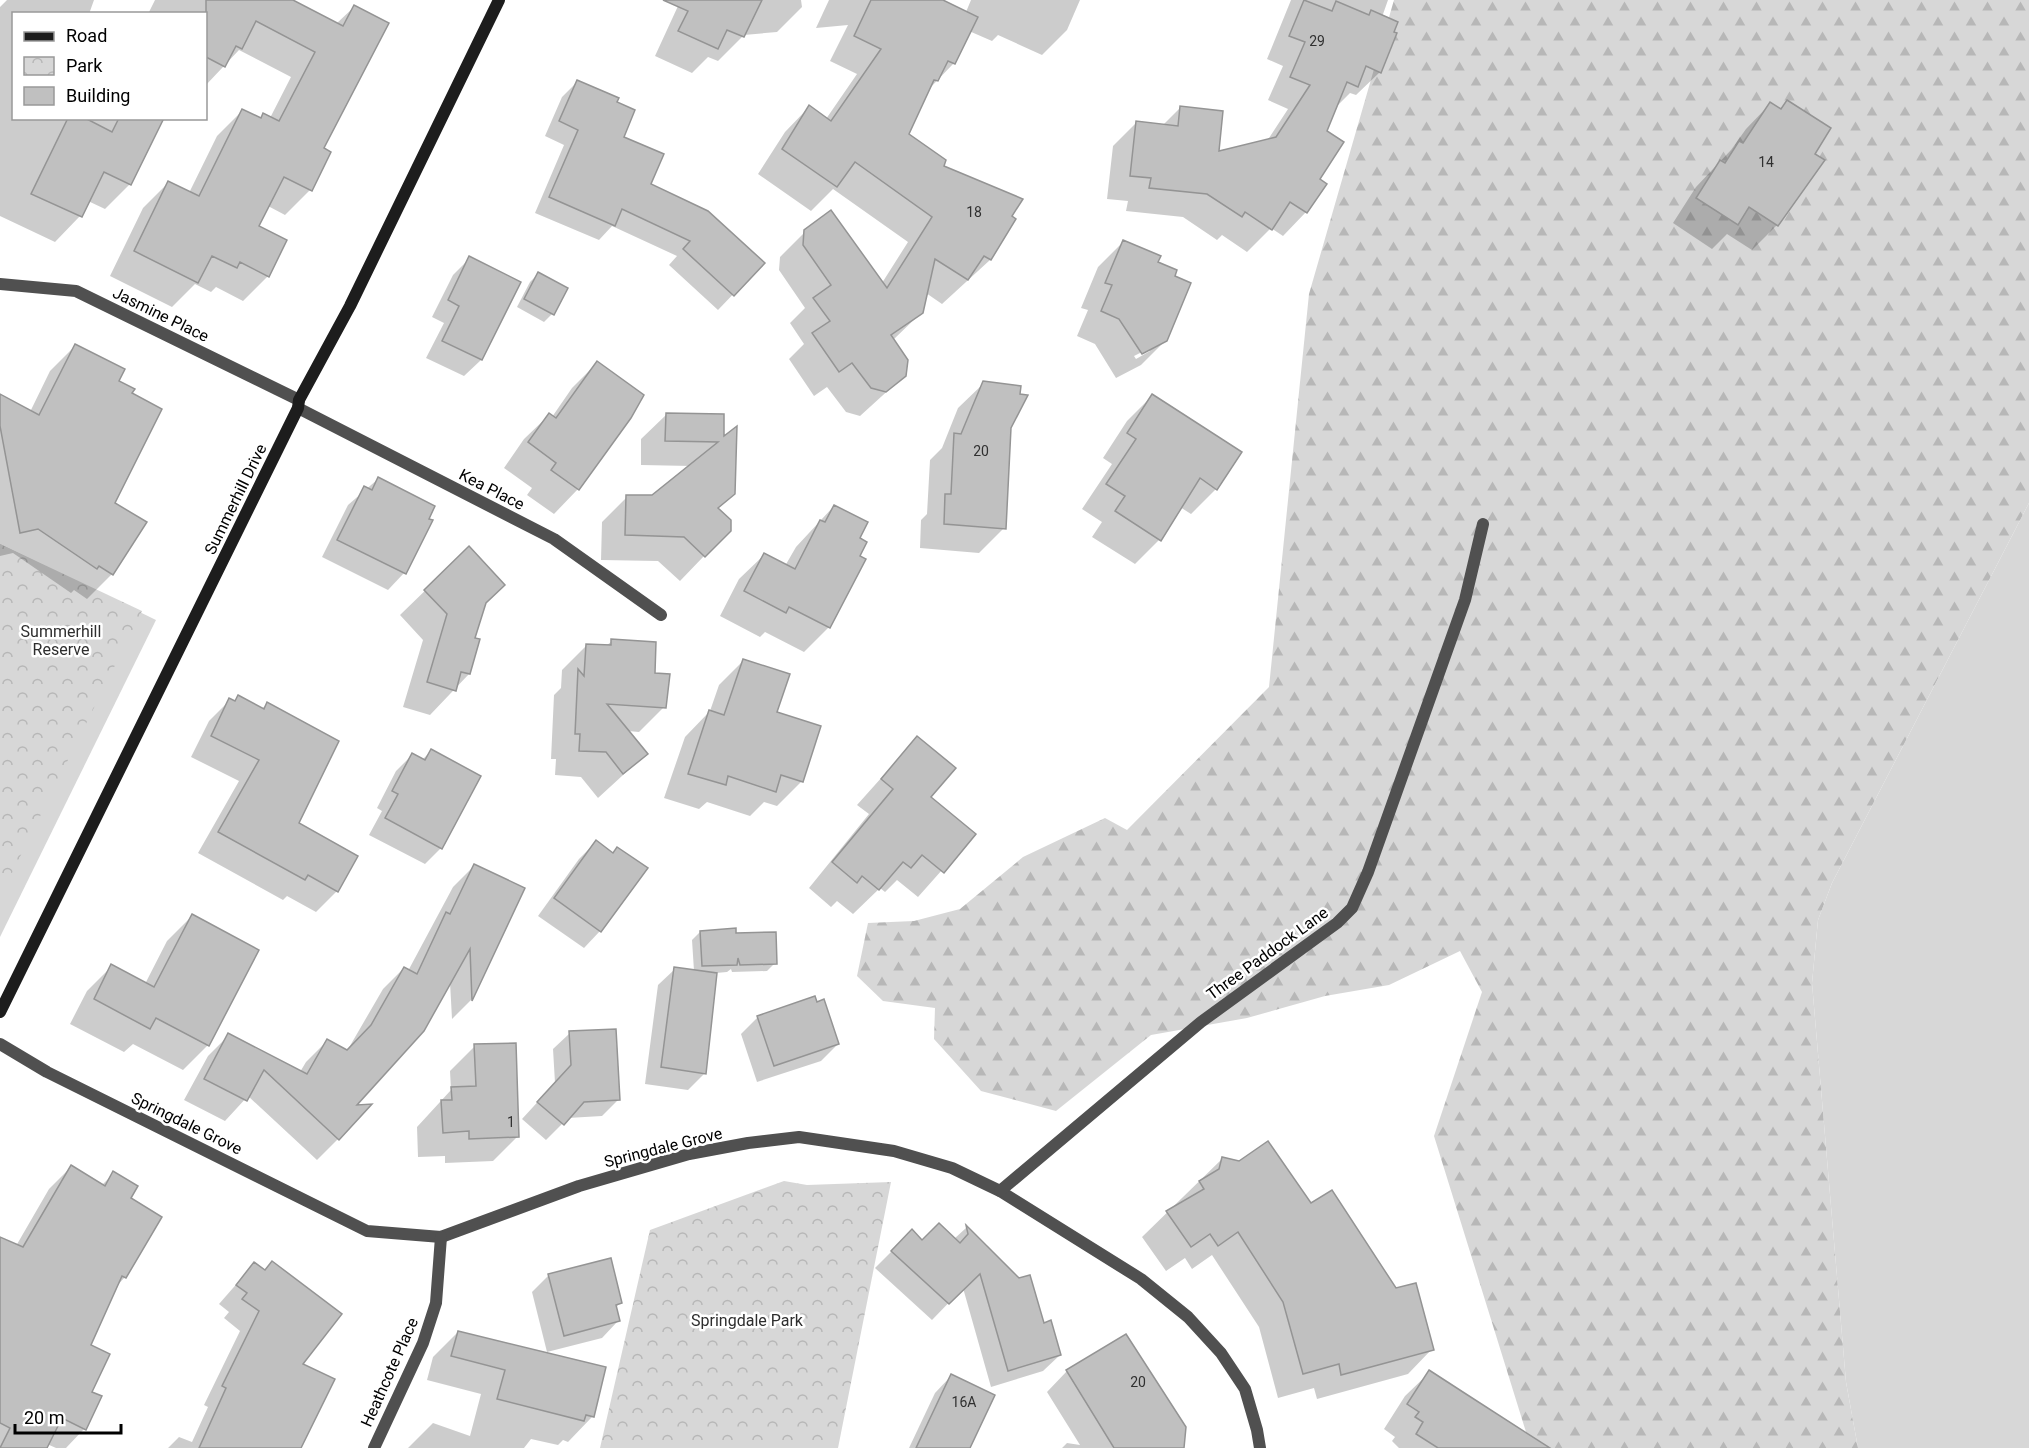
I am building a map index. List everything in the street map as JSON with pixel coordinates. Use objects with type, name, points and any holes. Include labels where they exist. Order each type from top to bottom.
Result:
[{"type":"main road","name":"Summerhill Drive","points":[[0,1012],[499,0]]},
{"type":"street","name":"Jasmine Place","points":[[0,284],[76,291],[299,404]]},
{"type":"street","name":"Kea Place","points":[[299,404],[554,539],[661,615]]},
{"type":"street","name":"Three Paddock Lane","points":[[1000,1191],[1201,1022],[1320,938],[1352,908],[1368,872],[1465,600],[1483,524]]},
{"type":"street","name":"Springdale Grove","points":[[0,1044],[47,1072],[367,1231],[441,1237],[579,1186],[689,1154],[748,1143],[799,1137],[894,1151],[951,1168],[1000,1191],[1141,1279],[1188,1317],[1221,1353],[1245,1389],[1260,1448]]},
{"type":"street","name":"Heathcote Place","points":[[374,1448],[423,1343],[436,1303],[441,1237]]},
{"type":"green space","points":[[1394,0],[2029,0],[2029,503],[1832,883],[1818,920],[1812,983],[1846,1382],[1858,1448],[1531,1448],[1434,1136],[1482,992],[1460,951],[1389,985],[1325,996],[1247,1018],[1151,1035],[1056,1111],[981,1091],[934,1039],[935,1008],[883,1001],[857,976],[868,923],[914,921],[960,909],[1023,857],[1105,818],[1127,830],[1269,687],[1309,294]]},
{"type":"green space","points":[[2029,503],[2029,1448],[1858,1448],[1846,1382],[1812,983],[1818,920],[1832,883]]},
{"type":"green space","name":"Summerhill Reserve","points":[[0,544],[156,620],[0,937]]},
{"type":"green space","name":"Summerhill Reserve","points":[[0,544],[142,611],[0,897]]},
{"type":"green space","name":"Springdale Park","points":[[784,1181],[807,1185],[891,1182],[838,1448],[600,1448],[650,1230]]},
{"type":"building","points":[[206,0],[293,0],[343,26],[354,5],[389,23],[324,148],[331,152],[312,191],[284,177],[259,226],[287,240],[269,277],[240,262],[237,268],[212,256],[198,283],[134,251],[168,181],[199,196],[242,109],[261,118],[263,113],[279,121],[315,52],[256,21],[242,49],[236,46],[225,67],[207,58]]},
{"type":"building","points":[[663,0],[762,0],[744,37],[727,30],[718,49],[678,31],[688,11]]},
{"type":"building","points":[[871,0],[943,0],[978,17],[955,64],[948,61],[938,81],[934,80],[909,134],[946,160],[944,166],[1023,199],[1012,216],[1016,219],[991,260],[984,256],[968,280],[935,259],[923,313],[891,335],[908,360],[906,376],[886,392],[871,388],[852,363],[839,372],[812,333],[830,321],[813,298],[831,285],[803,245],[804,230],[831,210],[887,288],[932,217],[855,162],[837,187],[782,149],[809,105],[831,121],[881,49],[854,36]]},
{"type":"building","points":[[1304,0],[1332,11],[1336,1],[1369,15],[1371,10],[1398,22],[1394,32],[1397,33],[1381,73],[1366,66],[1358,87],[1347,82],[1327,131],[1344,142],[1320,179],[1327,184],[1307,213],[1290,202],[1272,230],[1245,212],[1242,217],[1207,194],[1149,188],[1151,178],[1130,176],[1136,121],[1178,126],[1180,106],[1223,111],[1219,151],[1276,137],[1310,85],[1290,77],[1305,42],[1289,36]]},
{"type":"building","points":[[577,80],[619,98],[617,102],[635,110],[624,137],[664,154],[651,184],[708,211],[765,263],[734,296],[683,249],[690,241],[622,209],[615,226],[549,197],[578,130],[559,121]]},
{"type":"building","points":[[1787,100],[1831,128],[1815,154],[1825,160],[1778,226],[1749,207],[1738,225],[1696,198],[1720,160],[1725,163],[1739,141],[1743,143],[1770,102],[1781,109]]},
{"type":"building","points":[[67,120],[89,120],[112,132],[118,120],[163,120],[131,185],[104,172],[82,217],[31,194]]},
{"type":"building","points":[[1123,240],[1161,256],[1158,262],[1177,270],[1175,276],[1191,283],[1167,341],[1142,354],[1119,319],[1101,311],[1112,285],[1105,283]]},
{"type":"building","points":[[469,256],[521,282],[482,360],[442,341],[459,306],[448,300]]},
{"type":"building","points":[[538,272],[568,288],[554,315],[524,299]]},
{"type":"building","points":[[75,344],[125,369],[119,381],[135,389],[132,393],[162,409],[115,503],[147,522],[113,575],[99,566],[97,569],[38,529],[20,533],[0,426],[0,394],[39,415]]},
{"type":"building","points":[[597,361],[644,395],[631,418],[579,490],[551,470],[556,463],[528,442],[549,413],[556,418]]},
{"type":"building","points":[[983,381],[1021,386],[1020,394],[1028,395],[1011,428],[1006,529],[944,524],[945,494],[951,494],[954,433],[961,434]]},
{"type":"building","points":[[1152,394],[1242,452],[1217,490],[1200,478],[1161,541],[1115,511],[1125,496],[1106,484],[1136,439],[1127,433]]},
{"type":"building","points":[[666,413],[724,414],[724,436],[737,426],[735,494],[718,508],[731,520],[731,531],[705,557],[684,537],[625,535],[626,495],[652,495],[718,442],[665,441]]},
{"type":"building","points":[[378,477],[435,506],[429,519],[433,520],[406,574],[337,540],[364,486],[372,490]]},
{"type":"building","points":[[834,505],[868,522],[860,538],[867,542],[860,556],[866,559],[830,628],[789,607],[786,613],[744,591],[764,553],[795,569],[820,520],[825,522]]},
{"type":"building","points":[[469,546],[505,585],[486,603],[475,638],[480,639],[470,674],[461,672],[456,691],[427,682],[447,614],[424,590]]},
{"type":"building","points":[[611,639],[656,642],[655,673],[670,674],[666,708],[607,704],[648,754],[623,774],[606,752],[579,751],[580,734],[575,734],[578,669],[584,676],[586,644],[611,645]]},
{"type":"building","points":[[743,659],[790,674],[777,712],[821,726],[803,782],[781,775],[776,792],[728,776],[726,785],[688,774],[709,710],[724,715]]},
{"type":"building","points":[[238,695],[264,709],[267,702],[339,741],[299,823],[358,856],[338,892],[308,875],[305,880],[218,832],[259,760],[211,736],[229,698],[235,701]]},
{"type":"building","points":[[917,736],[956,768],[931,797],[976,834],[944,873],[922,855],[911,868],[903,862],[879,890],[862,876],[857,883],[832,862],[893,789],[881,779]]},
{"type":"building","points":[[431,749],[481,776],[442,849],[385,818],[398,794],[392,791],[412,753],[425,760]]},
{"type":"building","points":[[596,840],[613,853],[617,847],[648,868],[601,932],[554,898]]},
{"type":"building","points":[[474,864],[525,888],[472,1001],[470,949],[424,1031],[357,1105],[372,1104],[339,1140],[264,1070],[247,1101],[204,1079],[228,1033],[307,1074],[327,1039],[347,1050],[371,1025],[404,967],[417,974],[446,912],[450,914]]},
{"type":"building","points":[[192,914],[259,950],[209,1046],[156,1018],[150,1029],[94,999],[111,964],[154,987]]},
{"type":"building","points":[[736,928],[736,933],[776,932],[777,964],[740,965],[738,958],[737,965],[702,966],[700,931]]},
{"type":"building","points":[[674,967],[717,973],[706,1074],[661,1067]]},
{"type":"building","points":[[815,996],[817,1002],[824,999],[839,1044],[774,1066],[757,1016]]},
{"type":"building","points":[[616,1029],[620,1100],[584,1102],[564,1125],[537,1102],[571,1065],[569,1031]]},
{"type":"building","points":[[516,1043],[519,1137],[469,1139],[469,1131],[443,1133],[441,1100],[452,1100],[451,1087],[476,1086],[474,1044]]},
{"type":"building","points":[[1268,1141],[1311,1203],[1332,1190],[1396,1288],[1416,1283],[1434,1350],[1341,1375],[1339,1364],[1303,1374],[1283,1302],[1238,1232],[1218,1246],[1210,1234],[1191,1247],[1166,1211],[1204,1189],[1199,1181],[1219,1169],[1222,1157],[1239,1161]]},
{"type":"building","points":[[71,1165],[105,1186],[113,1171],[138,1186],[131,1198],[162,1217],[126,1278],[122,1276],[91,1345],[110,1354],[92,1392],[102,1396],[86,1430],[62,1418],[47,1448],[0,1448],[10,1428],[0,1423],[0,1237],[23,1247]]},
{"type":"building","points":[[939,1223],[960,1243],[968,1234],[966,1225],[1019,1278],[1030,1275],[1044,1323],[1051,1320],[1061,1355],[1008,1371],[980,1274],[949,1304],[891,1251],[912,1229],[922,1240]]},
{"type":"building","points":[[611,1258],[622,1303],[616,1305],[620,1321],[564,1336],[548,1274]]},
{"type":"building","points":[[272,1261],[342,1314],[303,1364],[335,1379],[301,1448],[199,1448],[226,1388],[222,1386],[259,1311],[242,1299],[247,1293],[236,1285],[254,1262],[265,1270]]},
{"type":"building","points":[[458,1331],[606,1367],[594,1417],[586,1415],[584,1421],[497,1399],[505,1370],[451,1356]]},
{"type":"building","points":[[1126,1334],[1186,1427],[1184,1448],[1114,1448],[1066,1370]]},
{"type":"building","points":[[1429,1370],[1550,1448],[1438,1448],[1416,1434],[1423,1422],[1415,1417],[1419,1412],[1407,1404]]},
{"type":"building","points":[[951,1374],[995,1395],[970,1448],[916,1448]]}]
